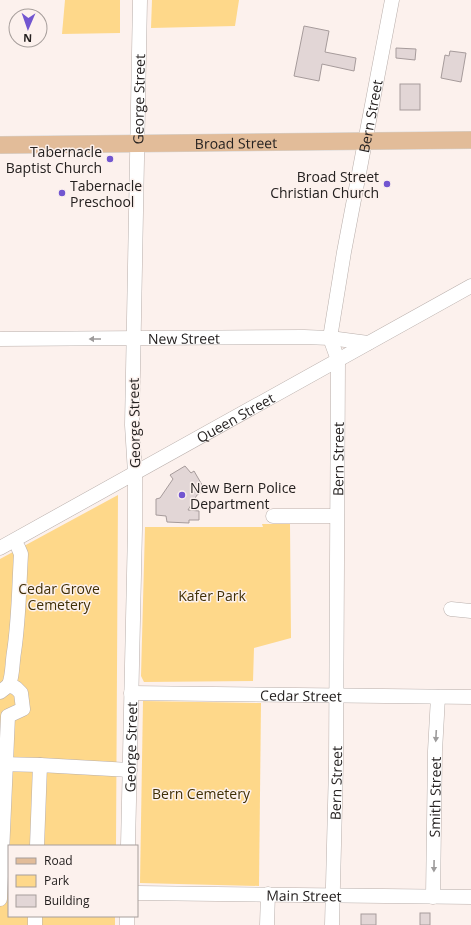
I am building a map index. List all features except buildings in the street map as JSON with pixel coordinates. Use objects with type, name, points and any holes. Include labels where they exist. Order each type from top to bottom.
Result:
[{"type":"main road","name":"Broad Street","points":[[366,137],[471,130]]},
{"type":"main road","name":"Broad Street","points":[[0,135],[137,138],[366,137],[471,140]]},
{"type":"main road","name":"Broad Street","points":[[0,145],[137,138]]},
{"type":"street","name":"George Street","points":[[128,845],[135,473],[132,425],[140,0]]},
{"type":"street","name":"Bern Street","points":[[332,925],[336,695],[338,360],[330,338],[344,252],[392,0]]},
{"type":"street","name":"Queen Street","points":[[1,546],[471,286]]},
{"type":"street","name":"New Street","points":[[0,340],[330,338],[368,343]]},
{"type":"street","points":[[273,516],[336,516]]},
{"type":"street","points":[[4,689],[13,674],[17,634],[21,554],[18,547]]},
{"type":"street","points":[[451,609],[471,610]]},
{"type":"street","points":[[0,899],[4,876],[2,764],[4,712],[23,709],[22,693],[16,688],[4,689]]},
{"type":"street","name":"Cedar Street","points":[[131,694],[471,697]]},
{"type":"street","name":"Smith Street","points":[[433,897],[435,751],[438,697]]},
{"type":"street","points":[[2,764],[130,770]]},
{"type":"street","points":[[37,845],[40,765]]},
{"type":"street","name":"Main Street","points":[[138,892],[471,897]]},
{"type":"street","points":[[267,925],[268,894]]},
{"type":"green space","points":[[65,0],[120,0],[120,33],[62,34]]},
{"type":"green space","points":[[152,0],[239,0],[235,26],[151,28]]},
{"type":"green space","name":"Cedar Grove Cemetery","points":[[118,495],[116,845],[8,845],[8,917],[115,917],[115,925],[0,925],[0,559]]},
{"type":"green space","name":"Kafer Park","points":[[262,524],[290,524],[291,638],[254,648],[253,681],[144,682],[141,676],[145,527],[263,527]]},
{"type":"green space","name":"Bern Cemetery","points":[[143,701],[261,703],[259,886],[140,883]]},
{"type":"place","name":"Tabernacle Baptist Church","points":[[110,159]]},
{"type":"place","name":"Broad Street Christian Church","points":[[387,184]]},
{"type":"place","name":"Tabernacle Preschool","points":[[62,193]]},
{"type":"place","name":"New Bern Police Department","points":[[182,495]]}]
